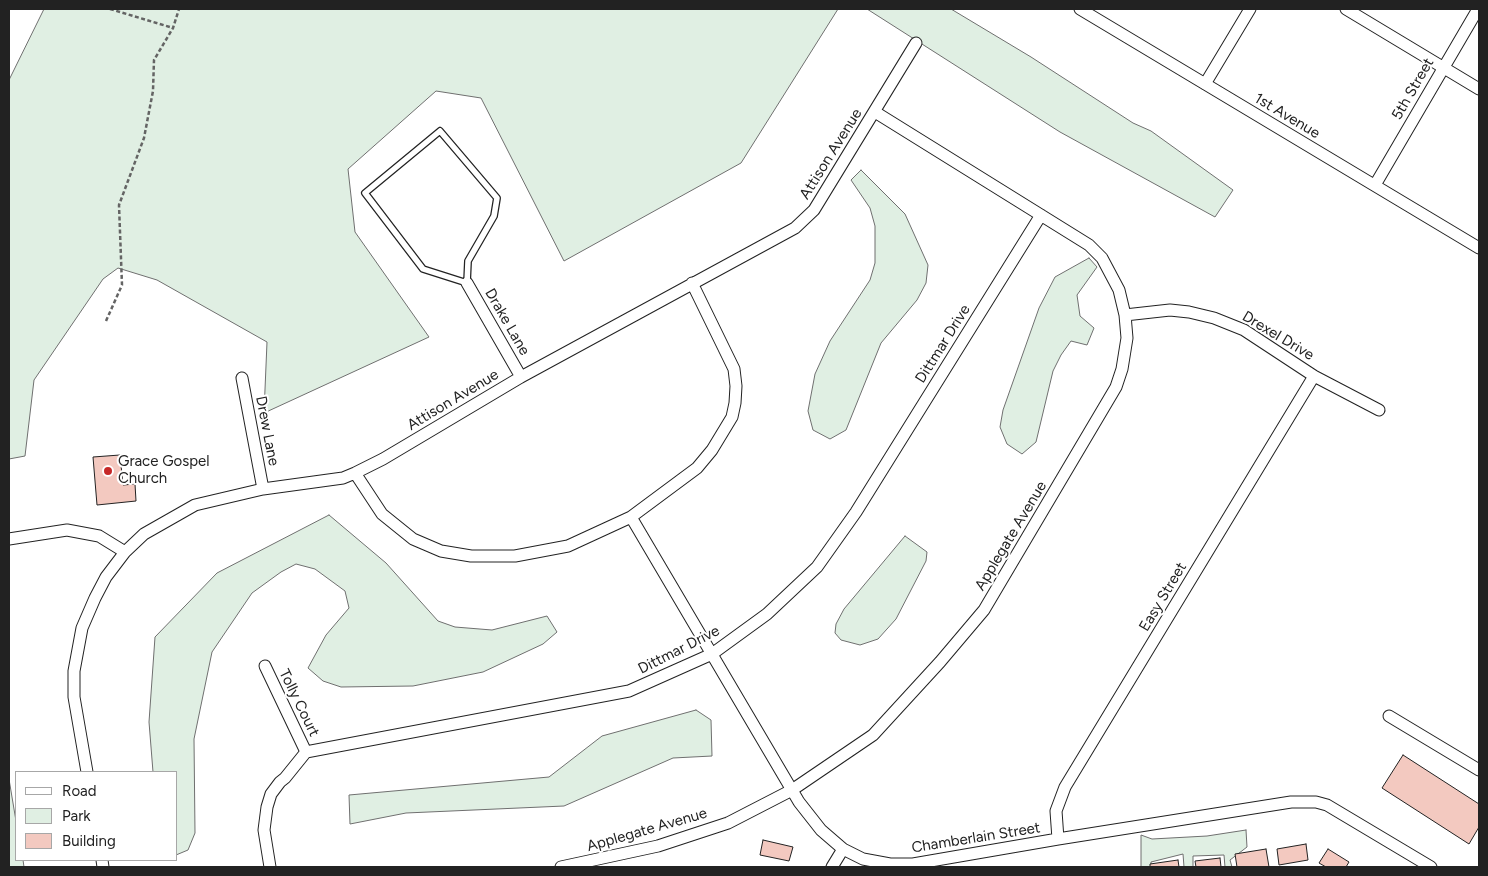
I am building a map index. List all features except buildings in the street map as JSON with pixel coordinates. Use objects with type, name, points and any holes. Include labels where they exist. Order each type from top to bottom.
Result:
[{"type":"street","name":"1st Avenue","points":[[1080,9],[1479,248]]},
{"type":"street","points":[[1205,84],[1250,9]]},
{"type":"street","points":[[1346,9],[1479,89]]},
{"type":"street","name":"5th Street","points":[[1375,186],[1478,9]]},
{"type":"street","name":"Attison Avenue","points":[[87,771],[74,697],[74,671],[82,628],[94,598],[106,577],[125,552],[144,534],[195,505],[263,489],[343,478],[355,473],[383,459],[521,377],[795,228],[805,221],[814,210],[916,43]]},
{"type":"street","name":"Applegate Avenue","points":[[561,867],[667,843],[728,822],[792,790],[873,735],[940,662],[984,610],[1116,387],[1122,369],[1127,338],[1125,315],[1119,290],[1102,258],[1089,245],[1041,214],[875,112]]},
{"type":"street","name":"Dittmar Drive","points":[[306,752],[629,691],[712,654],[767,614],[817,567],[856,512],[1041,214]]},
{"type":"street","name":"Drake Lane","points":[[467,283],[521,377]]},
{"type":"street","points":[[355,473],[382,514],[412,539],[441,551],[461,554],[515,556],[568,546],[631,517],[697,468],[712,450],[732,417],[736,386],[734,370],[692,283]]},
{"type":"street","name":"Drexel Drive","points":[[1125,315],[1170,310],[1214,318],[1244,330],[1314,376],[1379,410]]},
{"type":"street","name":"Easy Street","points":[[1058,839],[1056,811],[1065,787],[1314,376]]},
{"type":"street","name":"Drew Lane","points":[[242,378],[263,489]]},
{"type":"street","name":"Chamberlain Street","points":[[631,517],[792,790],[810,817],[821,830],[843,848],[863,859],[913,866],[1058,839],[1291,802],[1316,802],[1326,805],[1431,867]]},
{"type":"street","points":[[9,539],[68,530],[100,536],[125,552]]},
{"type":"street","name":"Tolly Court","points":[[265,666],[306,752]]},
{"type":"street","points":[[1390,716],[1479,770]]},
{"type":"street","points":[[270,867],[264,830],[267,807],[276,788],[306,752]]},
{"type":"street","points":[[832,867],[843,848]]},
{"type":"lane","points":[[440,130],[497,198],[494,216],[468,261],[467,283],[423,269],[365,193],[440,130]]},
{"type":"path","points":[[110,9],[173,28]]},
{"type":"path","points":[[106,321],[122,285],[118,205],[144,138],[153,91],[154,60],[173,28],[179,9]]},
{"type":"green space","points":[[44,9],[838,9],[741,163],[564,261],[481,98],[436,91],[348,169],[355,232],[429,337],[264,413],[267,342],[157,280],[118,268],[103,279],[34,380],[25,456],[9,459],[9,80]]},
{"type":"green space","points":[[867,9],[951,9],[1031,57],[1133,123],[1151,131],[1233,190],[1215,217],[1060,132]]},
{"type":"green space","points":[[861,170],[905,214],[928,265],[926,283],[917,300],[881,343],[846,430],[830,439],[813,430],[808,411],[815,374],[830,341],[870,280],[875,263],[875,226],[870,208],[851,180]]},
{"type":"green space","points":[[1089,258],[1097,267],[1077,295],[1080,316],[1094,328],[1087,345],[1071,341],[1061,355],[1053,371],[1036,442],[1022,454],[1007,444],[1000,427],[1003,410],[1039,308],[1055,277]]},
{"type":"green space","points":[[329,515],[386,563],[438,621],[455,627],[492,630],[547,616],[557,632],[543,644],[483,672],[413,686],[341,687],[323,681],[308,668],[326,635],[349,608],[345,591],[315,569],[296,564],[281,572],[252,593],[212,652],[194,739],[195,833],[188,850],[178,854],[178,771],[153,771],[149,722],[155,637],[217,573]]},
{"type":"green space","points":[[905,536],[927,552],[926,561],[896,619],[878,639],[860,645],[841,640],[835,633],[836,624],[844,609]]},
{"type":"green space","points":[[696,710],[711,720],[712,756],[673,758],[564,806],[406,813],[350,824],[349,795],[549,777],[602,736]]},
{"type":"green space","points":[[9,779],[15,815],[15,861],[23,861],[24,867],[9,867]]},
{"type":"green space","points":[[1246,830],[1247,847],[1230,860],[1232,867],[1225,867],[1224,855],[1193,856],[1193,867],[1184,867],[1183,854],[1151,862],[1151,867],[1141,867],[1141,835],[1152,839],[1207,836]]},
{"type":"place","name":"Grace Gospel Church","points":[[108,471]]}]
